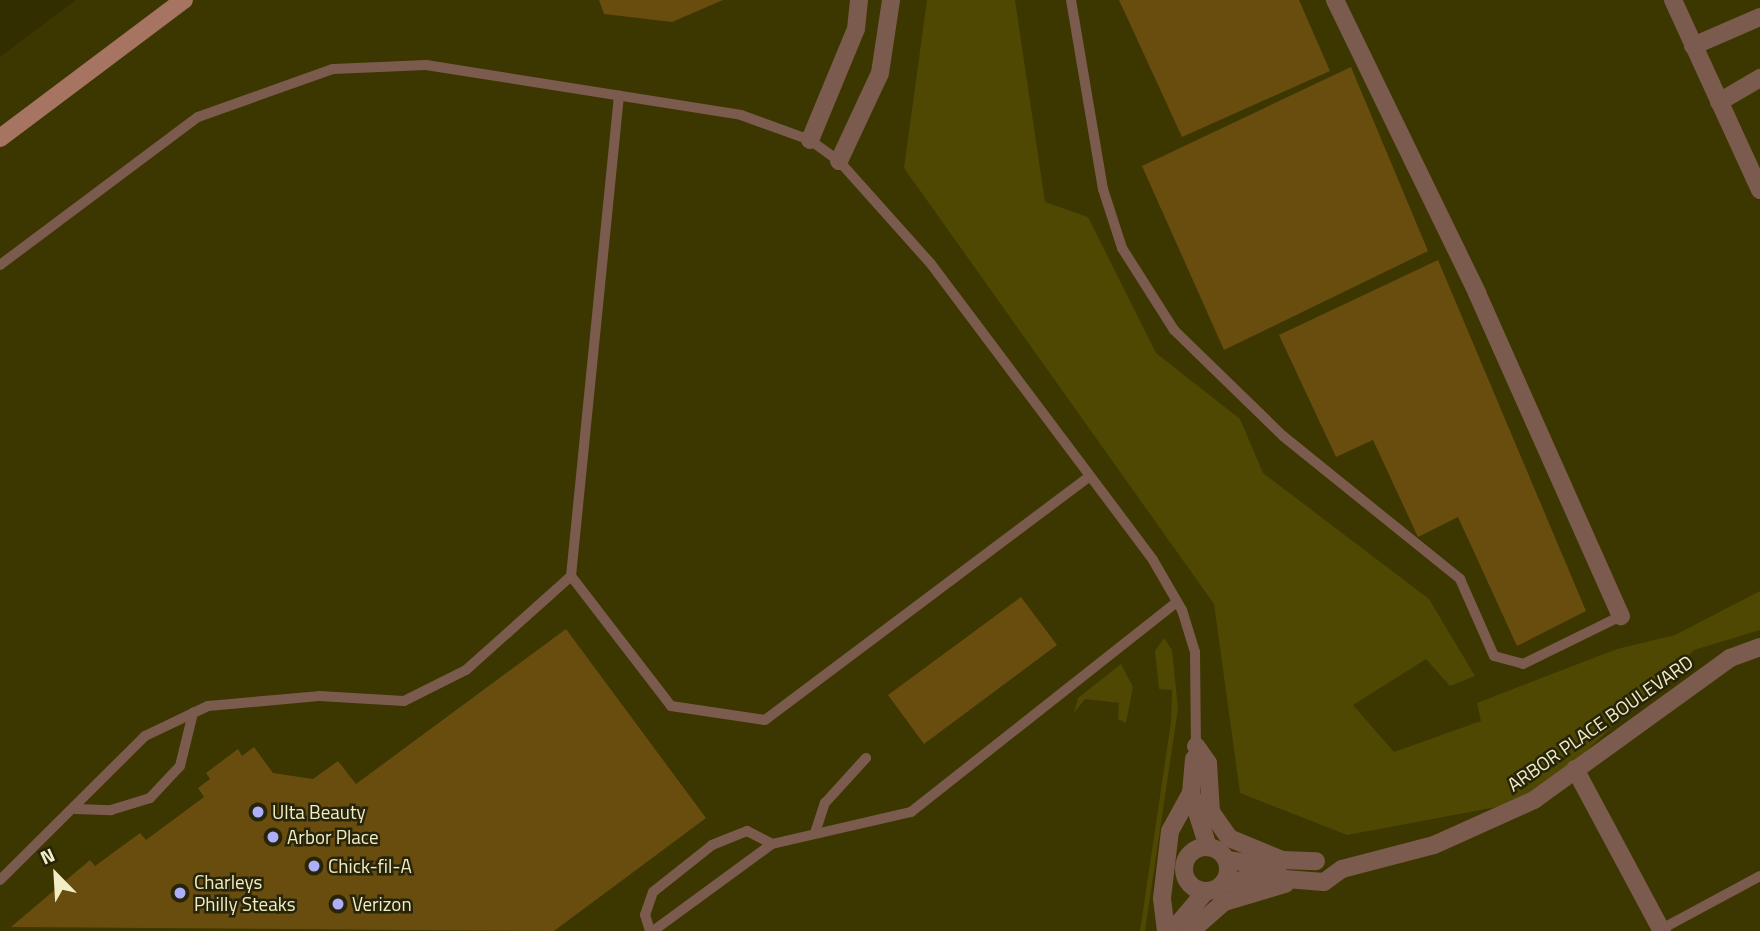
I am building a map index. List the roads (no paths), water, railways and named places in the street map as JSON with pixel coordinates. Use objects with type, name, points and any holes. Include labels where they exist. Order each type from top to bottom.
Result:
[{"type":"main road","points":[[0,138],[184,0]]},
{"type":"street","points":[[810,139],[856,29],[859,0]]},
{"type":"street","points":[[839,161],[880,72],[891,0]]},
{"type":"street","points":[[1335,0],[1477,293],[1621,616]]},
{"type":"street","points":[[1672,0],[1760,190]]},
{"type":"street","points":[[1693,46],[1760,17]]},
{"type":"street","points":[[1719,102],[1760,78]]},
{"type":"street","name":"ARBOR PLACE BOULEVARD","points":[[1206,891],[1223,883],[1259,877],[1291,883],[1324,882],[1342,869],[1434,845],[1534,800],[1730,658],[1760,647]]},
{"type":"street","points":[[1166,931],[1162,898],[1170,831],[1191,793],[1195,752]]},
{"type":"street","points":[[1195,752],[1208,763],[1211,812],[1229,838],[1282,860],[1316,861],[1342,869]]},
{"type":"street","points":[[1576,769],[1660,930]]},
{"type":"street","points":[[1191,793],[1208,846],[1227,860],[1289,868],[1316,861]]},
{"type":"street","points":[[1162,898],[1185,878],[1189,854],[1170,831]]},
{"type":"street","points":[[1189,854],[1208,846]]},
{"type":"street","points":[[1223,883],[1227,860]]},
{"type":"street","points":[[1172,931],[1206,891],[1185,878]]},
{"type":"street","points":[[1191,931],[1224,902],[1291,883]]},
{"type":"lane","points":[[1071,0],[1107,201],[1122,248],[1174,330],[1283,436],[1460,579],[1494,656],[1523,664],[1621,616]]},
{"type":"lane","points":[[0,265],[198,117],[333,69],[426,65],[741,114],[810,139],[839,161],[931,264],[1090,476],[1177,602],[1195,652],[1195,752]]},
{"type":"lane","points":[[0,880],[76,809],[145,736],[193,713],[319,696],[404,701],[466,670],[571,576],[620,95]]},
{"type":"lane","points":[[571,576],[671,705],[765,720],[1090,476]]},
{"type":"lane","points":[[772,844],[747,831],[712,845],[653,892],[645,915],[651,931],[772,844],[911,812],[1177,602]]},
{"type":"lane","points":[[76,809],[111,810],[150,797],[180,766],[193,713]]},
{"type":"lane","points":[[815,833],[825,803],[866,758]]},
{"type":"lane","points":[[1660,930],[1760,876]]},
{"type":"place","name":"Ulta Beauty","points":[[258,812]]},
{"type":"place","name":"Arbor Place","points":[[273,837]]},
{"type":"place","name":"Chick-fil-A","points":[[314,866]]},
{"type":"place","name":"Charleys Philly Steaks","points":[[180,893]]},
{"type":"place","name":"Verizon","points":[[338,904]]}]
